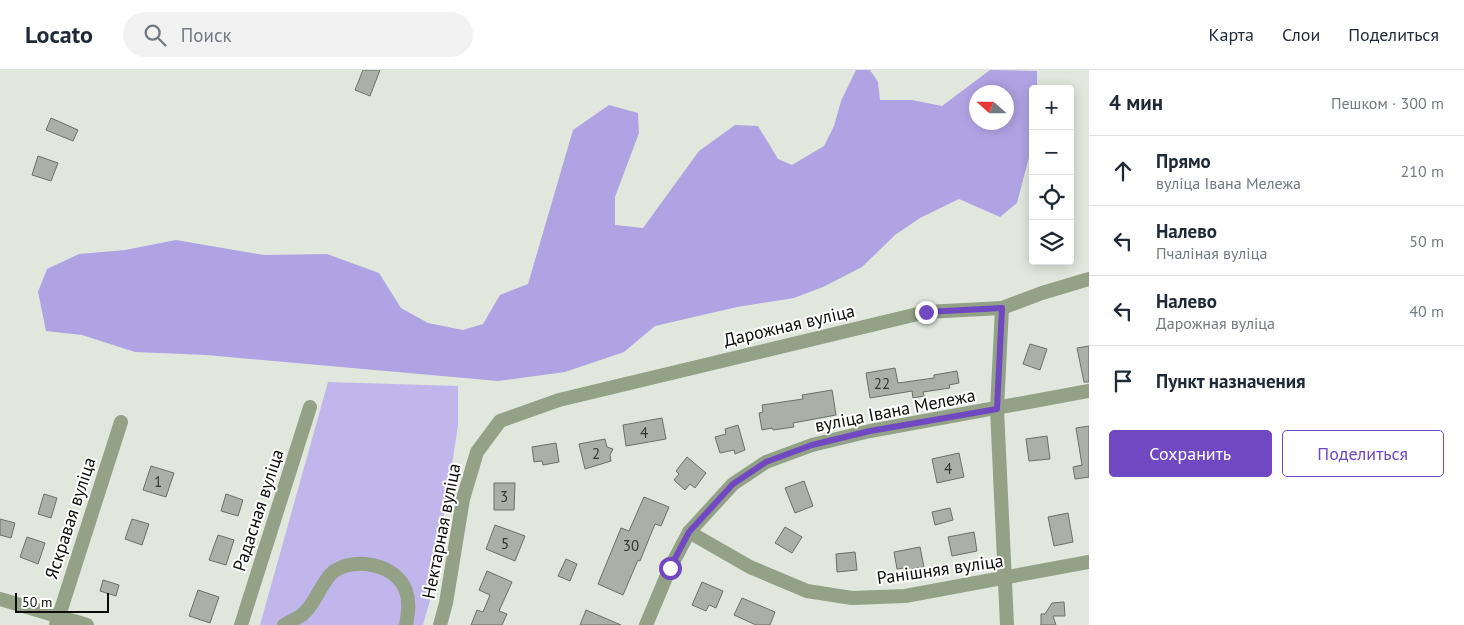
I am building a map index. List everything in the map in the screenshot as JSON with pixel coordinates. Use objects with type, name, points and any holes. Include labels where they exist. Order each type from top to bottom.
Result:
[{"type":"street","name":"Дарожная вуліца","points":[[500,421],[559,400],[926,312],[1002,308],[1042,293],[1089,280]]},
{"type":"street","points":[[1002,308],[997,409],[1007,625]]},
{"type":"street","name":"вуліца Івана Мележа","points":[[646,625],[670,568],[689,532],[733,484],[766,462],[812,445],[861,434],[1089,391]]},
{"type":"street","name":"Радасная вуліца","points":[[241,625],[310,407]]},
{"type":"street","name":"Нектарная вуліца","points":[[440,625],[446,603],[463,499],[476,452],[500,421]]},
{"type":"street","name":"Яскравая вуліца","points":[[57,621],[121,422]]},
{"type":"street","name":"Ранішняя вуліца","points":[[689,532],[750,568],[807,591],[852,598],[905,596],[1089,562]]},
{"type":"street","points":[[284,625],[307,610],[317,598],[332,572],[346,565],[362,563],[396,575],[402,583],[409,600],[406,625]]},
{"type":"street","points":[[0,599],[57,621],[87,625]]},
{"type":"shaded area","points":[[856,70],[870,70],[878,82],[880,100],[912,100],[942,106],[969,86],[969,130],[1014,130],[1014,85],[970,85],[990,70],[1037,71],[1037,85],[1029,85],[1029,157],[1017,203],[1000,217],[959,199],[920,218],[895,235],[862,267],[823,287],[794,298],[737,307],[655,326],[624,352],[565,372],[498,381],[206,355],[135,352],[82,335],[46,331],[38,292],[47,269],[79,254],[125,250],[176,240],[264,255],[327,254],[379,273],[401,308],[428,323],[463,330],[483,324],[500,295],[528,284],[573,130],[609,105],[638,113],[639,133],[615,197],[615,225],[643,228],[699,151],[735,125],[758,126],[778,159],[792,165],[824,146],[834,126],[841,101]]},
{"type":"shaded area","points":[[328,382],[458,386],[458,426],[431,597],[423,625],[260,625]]},
{"type":"building","points":[[363,70],[380,70],[370,96],[355,90]]},
{"type":"building","points":[[51,118],[78,130],[73,141],[46,130]]},
{"type":"building","points":[[38,156],[58,163],[51,181],[32,175]]},
{"type":"building","points":[[1030,344],[1047,349],[1040,370],[1023,364]]},
{"type":"building","points":[[1089,346],[1089,382],[1084,382],[1077,348]]},
{"type":"building","points":[[895,368],[898,383],[934,378],[934,375],[957,371],[959,383],[949,385],[950,388],[923,392],[924,396],[913,398],[912,391],[870,398],[866,373]]},
{"type":"building","points":[[832,390],[836,415],[793,423],[794,427],[762,430],[759,413],[763,412],[762,405],[803,399],[802,395]]},
{"type":"building","points":[[662,418],[666,439],[626,446],[623,425]]},
{"type":"building","points":[[738,425],[745,450],[735,454],[734,450],[720,453],[715,437],[726,434],[725,429]]},
{"type":"building","points":[[1089,426],[1089,477],[1075,479],[1073,467],[1082,465],[1076,428]]},
{"type":"building","points":[[1047,436],[1050,459],[1029,461],[1026,439]]},
{"type":"building","points":[[605,439],[607,447],[613,449],[610,455],[611,461],[585,469],[579,444]]},
{"type":"building","points":[[556,443],[559,462],[543,465],[542,461],[534,462],[532,447]]},
{"type":"building","points":[[959,453],[964,477],[937,483],[932,459]]},
{"type":"building","points":[[687,457],[706,473],[695,488],[690,484],[685,490],[674,480],[679,474],[676,471]]},
{"type":"building","points":[[151,466],[174,473],[166,497],[143,490]]},
{"type":"building","points":[[804,481],[813,506],[795,513],[785,488]]},
{"type":"building","points":[[494,483],[515,483],[514,510],[494,510]]},
{"type":"building","points":[[44,494],[57,498],[51,518],[38,514]]},
{"type":"building","points":[[226,494],[243,500],[238,516],[221,511]]},
{"type":"building","points":[[644,497],[669,507],[661,526],[655,524],[640,561],[638,560],[623,595],[598,584],[621,528],[629,531]]},
{"type":"building","points":[[950,508],[953,520],[935,525],[932,512]]},
{"type":"building","points":[[1068,513],[1073,542],[1054,546],[1048,517]]},
{"type":"building","points":[[0,519],[15,523],[11,538],[0,535]]},
{"type":"building","points":[[132,519],[149,524],[142,545],[125,539]]},
{"type":"building","points":[[495,525],[525,536],[515,561],[486,549]]},
{"type":"building","points":[[785,527],[802,537],[792,553],[775,543]]},
{"type":"building","points":[[974,532],[977,551],[952,556],[948,537]]},
{"type":"building","points":[[218,535],[234,540],[226,565],[209,560]]},
{"type":"building","points":[[27,537],[45,543],[38,564],[20,557]]},
{"type":"building","points":[[920,547],[924,567],[904,570],[904,568],[897,569],[894,552]]},
{"type":"building","points":[[855,552],[857,570],[837,572],[836,554]]},
{"type":"building","points":[[566,559],[577,564],[570,581],[558,576]]},
{"type":"building","points":[[487,571],[512,582],[499,611],[507,614],[502,625],[471,625],[477,610],[483,612],[490,595],[479,590]]},
{"type":"building","points":[[103,580],[119,585],[116,596],[100,591]]},
{"type":"building","points":[[702,582],[723,591],[716,608],[709,605],[706,611],[692,605]]},
{"type":"building","points":[[198,590],[219,597],[210,623],[189,616]]},
{"type":"building","points":[[742,598],[775,612],[770,625],[756,625],[734,615]]},
{"type":"building","points":[[1064,602],[1065,616],[1053,616],[1056,625],[1041,625],[1041,614],[1045,614],[1052,603]]},
{"type":"building","points":[[586,610],[621,625],[580,625]]},
{"type":"route","points":[[670,568],[689,532],[733,484],[766,462],[812,445],[870,431],[997,409],[1002,308],[926,312]]}]
